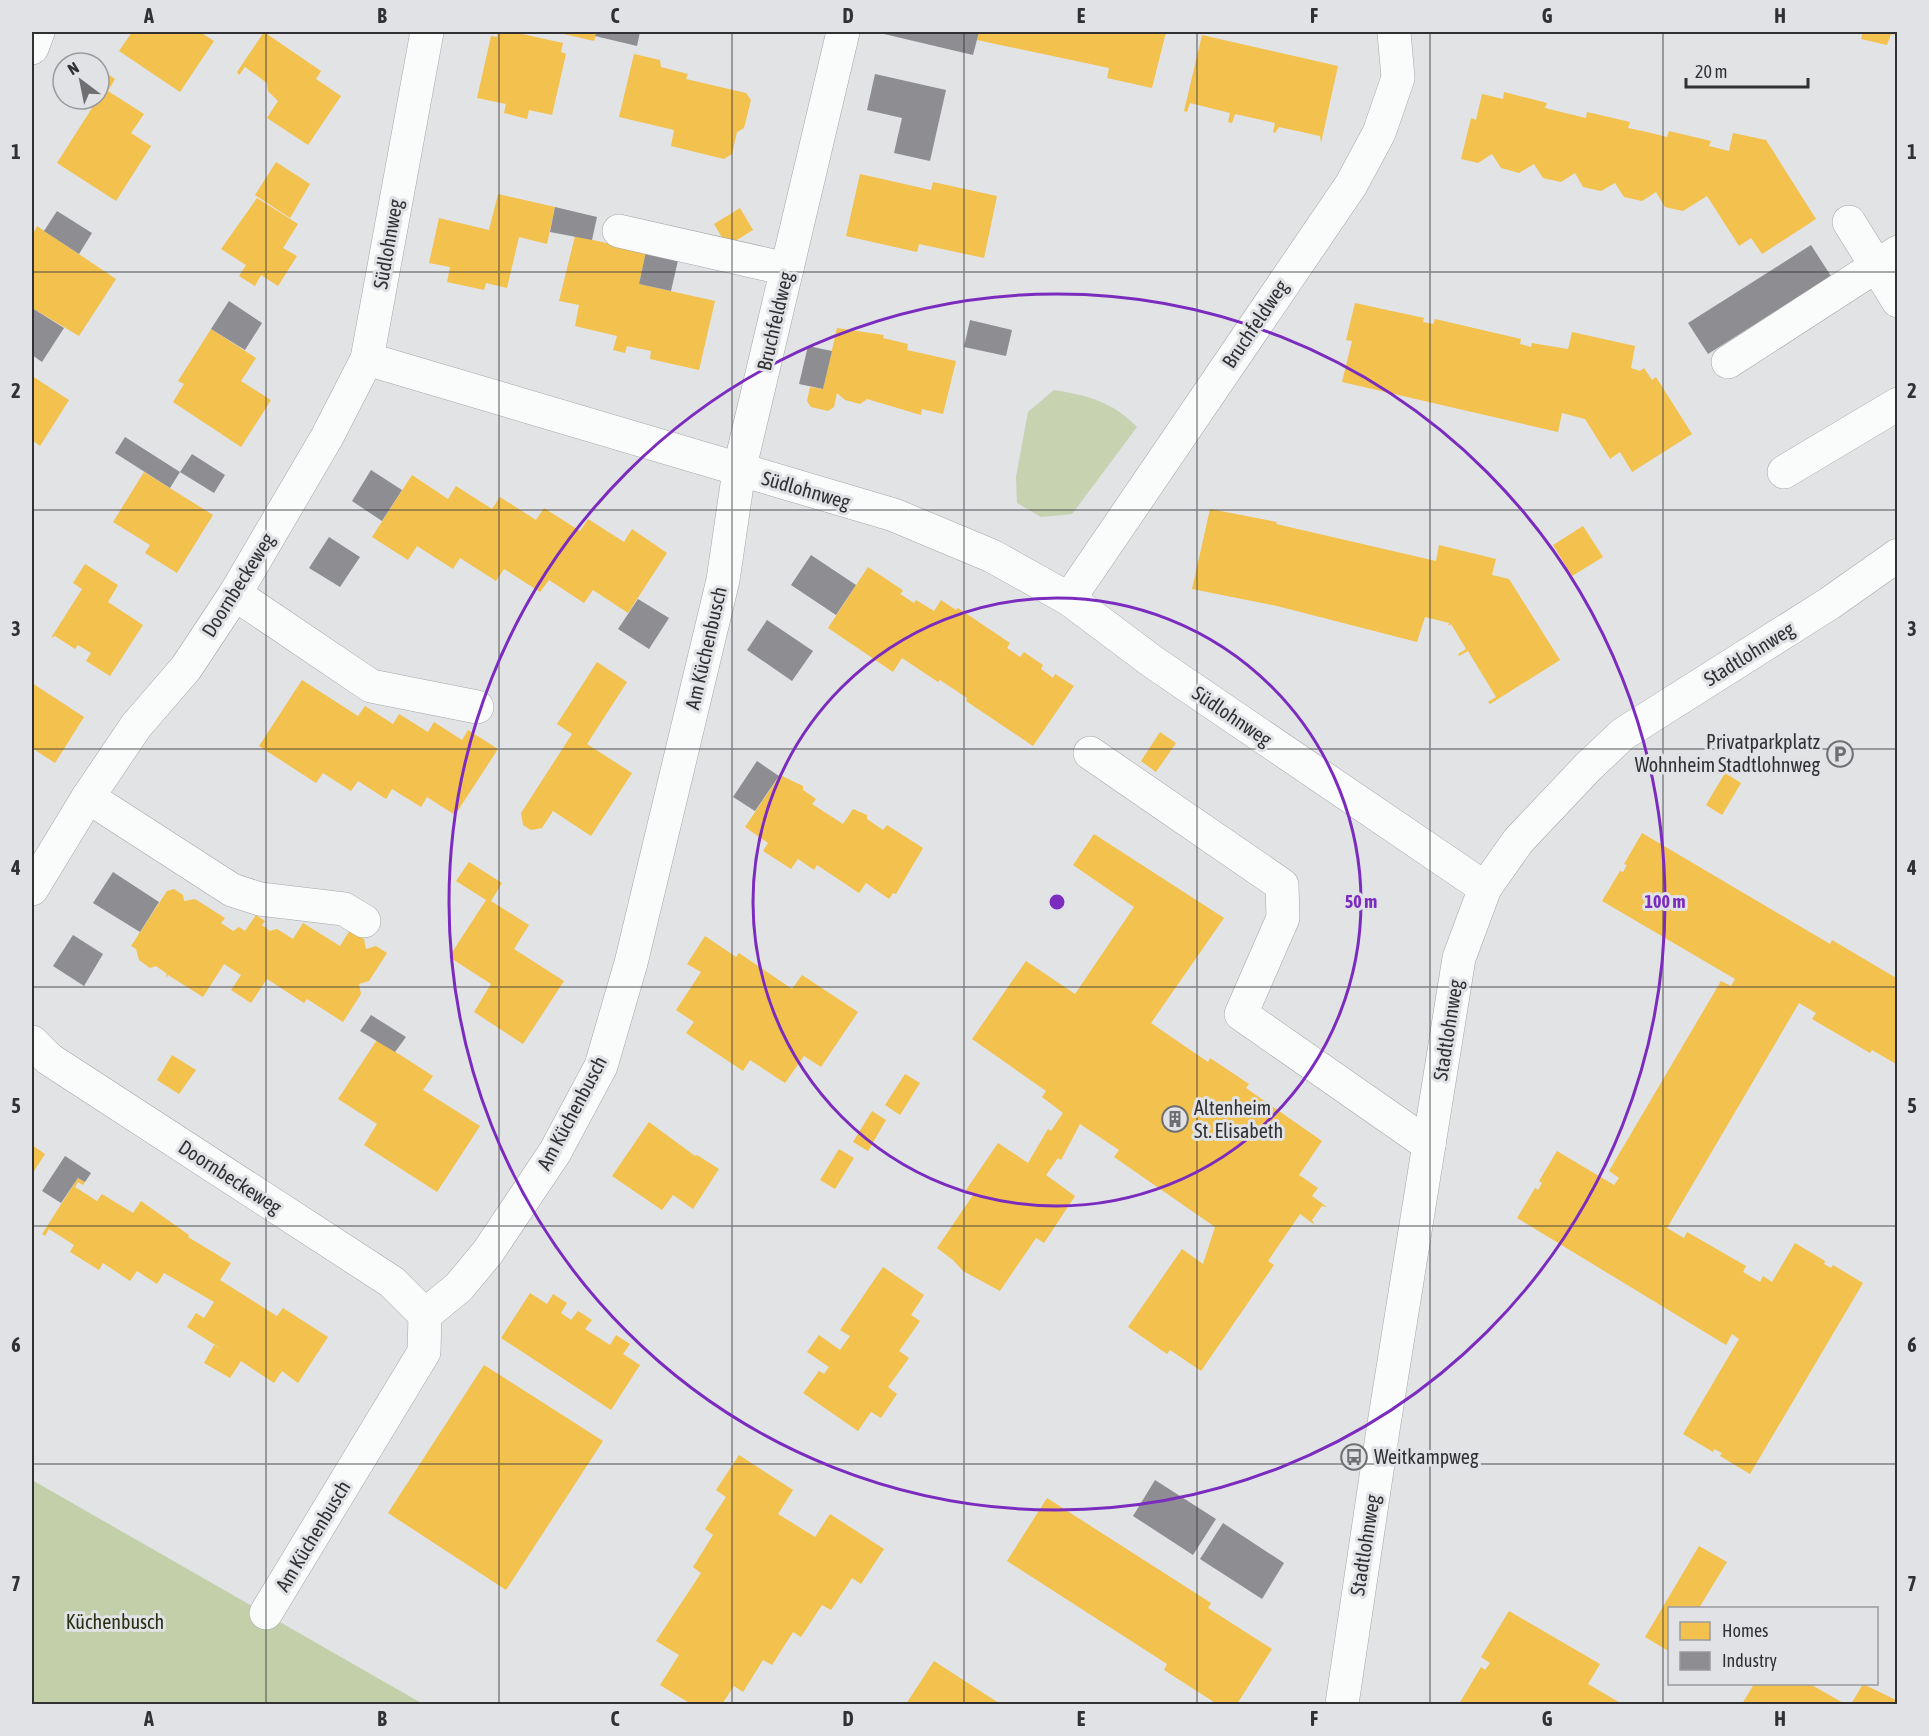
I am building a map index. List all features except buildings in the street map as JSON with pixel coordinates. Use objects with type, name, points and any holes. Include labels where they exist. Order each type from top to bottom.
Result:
[{"type":"street","points":[[32,48],[38,32]]},
{"type":"street","name":"Südlohnweg","points":[[427,32],[367,359],[894,515],[992,556],[1069,599],[1153,662],[1485,888]]},
{"type":"street","name":"Bruchfeldweg","points":[[740,471],[843,32]]},
{"type":"street","name":"Bruchfeldweg","points":[[1069,599],[1351,184],[1379,133],[1398,78],[1394,32]]},
{"type":"street","points":[[1849,222],[1887,259],[1898,301]]},
{"type":"street","points":[[619,231],[787,269]]},
{"type":"street","points":[[1728,362],[1887,259]]},
{"type":"street","name":"Doornbeckeweg","points":[[32,889],[88,797],[136,726],[186,668],[235,594],[327,437],[367,359]]},
{"type":"street","points":[[1784,472],[1898,404]]},
{"type":"street","name":"Am Küchenbusch","points":[[266,1613],[424,1352],[425,1315],[459,1287],[488,1252],[555,1152],[601,1066],[631,963],[723,580],[740,471]]},
{"type":"street","name":"Stadtlohnweg","points":[[1342,1704],[1383,1430],[1459,958],[1485,888],[1518,841],[1588,766],[1623,734],[1830,603],[1898,555]]},
{"type":"street","points":[[235,594],[371,686],[477,707]]},
{"type":"street","points":[[1090,753],[1282,885],[1283,918],[1241,1014],[1429,1145]]},
{"type":"street","points":[[88,797],[232,890],[260,899],[344,909],[364,921]]},
{"type":"street","name":"Doornbeckeweg","points":[[32,1042],[49,1059],[392,1282],[425,1315]]},
{"type":"green space","points":[[1054,390],[1078,394],[1099,401],[1119,411],[1137,427],[1072,514],[1041,517],[1017,503],[1016,477],[1028,412]]},
{"type":"green space","name":"Küchenbusch","points":[[32,1480],[423,1704],[32,1704]]},
{"type":"place","name":"Privatparkplatz Wohnheim Stadtlohnweg","points":[[1840,754]]},
{"type":"place","name":"Altenheim St. Elisabeth","points":[[1175,1119]]},
{"type":"place","name":"Weitkampweg","points":[[1354,1457]]}]
